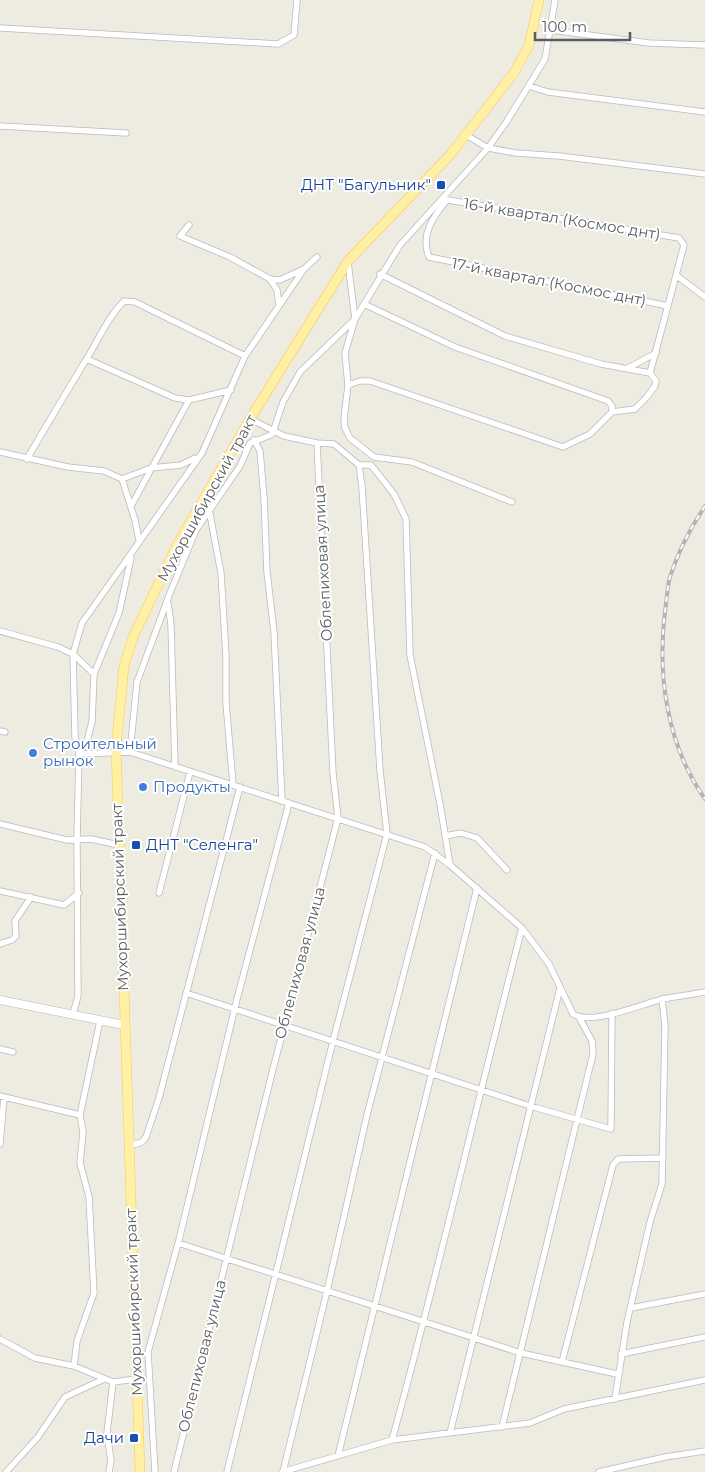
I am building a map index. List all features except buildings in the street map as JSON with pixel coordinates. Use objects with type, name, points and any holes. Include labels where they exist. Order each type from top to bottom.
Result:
[{"type":"main road","name":"Мухоршибирский тракт","points":[[140,1472],[116,752],[124,666],[134,635],[177,545],[250,419],[348,261],[440,168],[520,64],[532,36],[539,0]]},
{"type":"street","points":[[0,28],[278,44],[294,35],[297,0]]},
{"type":"street","points":[[512,502],[412,462],[374,457],[350,438],[345,428],[348,385],[345,353],[355,319],[380,274],[400,245],[444,199],[488,148],[529,86],[545,59],[555,0]]},
{"type":"street","points":[[550,30],[649,43],[705,45]]},
{"type":"street","points":[[529,86],[548,92],[705,112]]},
{"type":"street","points":[[0,126],[126,133]]},
{"type":"street","points":[[466,135],[488,148],[705,174]]},
{"type":"street","name":"16-й квартал (Космос днт)","points":[[444,199],[679,238],[684,245],[677,276]]},
{"type":"street","name":"17-й квартал (Космос днт)","points":[[444,199],[426,235],[429,257],[668,306]]},
{"type":"street","points":[[190,225],[180,236],[230,257],[270,279],[280,280],[304,268],[317,257]]},
{"type":"street","points":[[348,261],[355,319]]},
{"type":"street","points":[[73,1014],[78,996],[79,893],[77,839],[79,754],[75,737],[73,654],[82,623],[202,453],[245,356],[304,268]]},
{"type":"street","points":[[348,385],[360,381],[370,381],[563,446],[590,434],[612,412],[635,409],[655,386],[656,381],[650,373],[601,364],[505,336],[380,274]]},
{"type":"street","points":[[650,373],[677,276],[705,297]]},
{"type":"street","points":[[270,279],[277,290],[279,304]]},
{"type":"street","points":[[27,459],[66,389],[87,359],[114,311],[124,301],[135,302],[245,356]]},
{"type":"street","points":[[364,304],[455,347],[608,401],[612,406],[612,412]]},
{"type":"street","points":[[130,752],[137,682],[196,530],[240,466],[248,447],[254,440],[271,435],[273,432],[283,402],[300,372],[355,319]]},
{"type":"street","points":[[628,368],[656,353]]},
{"type":"street","points":[[87,359],[175,398],[189,400],[231,390]]},
{"type":"street","points":[[131,506],[189,400]]},
{"type":"street","points":[[250,419],[273,432],[317,444],[334,444],[359,465],[371,465]]},
{"type":"street","points":[[154,1472],[148,1352],[178,1243],[286,802],[274,632],[267,572],[260,452],[254,440]]},
{"type":"street","name":"Облепиховая улица","points":[[174,1472],[284,1025],[338,818],[333,763],[317,444]]},
{"type":"street","points":[[0,452],[27,459],[104,471],[122,479],[151,468],[181,465],[202,453]]},
{"type":"street","points":[[371,465],[374,457]]},
{"type":"street","points":[[227,1472],[333,1041],[387,834],[380,770],[363,496],[359,465]]},
{"type":"street","points":[[371,465],[398,499],[406,519],[410,655],[450,864]]},
{"type":"street","points":[[122,479],[139,540]]},
{"type":"street","points":[[128,1146],[142,1142],[146,1137],[159,1098],[236,785],[226,703],[226,656],[221,573],[209,509],[202,502]]},
{"type":"street","points":[[79,754],[87,740],[92,722],[94,674],[119,613],[132,554]]},
{"type":"street","points":[[168,601],[171,625],[175,766]]},
{"type":"street","points":[[0,631],[58,647],[73,654],[94,674]]},
{"type":"street","points":[[79,754],[130,752],[425,847],[450,864],[522,928],[550,964],[573,1014],[580,1019],[592,1041],[593,1054],[502,1427]]},
{"type":"street","points":[[159,893],[190,772]]},
{"type":"street","points":[[0,824],[67,840],[91,839],[119,845]]},
{"type":"street","points":[[445,836],[462,833],[477,838],[507,870]]},
{"type":"street","points":[[282,1472],[328,1291],[382,1058],[435,853]]},
{"type":"street","points":[[338,1456],[476,888]]},
{"type":"street","points":[[0,891],[64,905],[79,893]]},
{"type":"street","points":[[0,944],[12,940],[16,936],[15,921],[31,897]]},
{"type":"street","points":[[392,1440],[424,1323],[522,928]]},
{"type":"street","points":[[450,1433],[472,1336],[560,988]]},
{"type":"street","points":[[580,1019],[705,992]]},
{"type":"street","points":[[186,993],[530,1106],[611,1129],[612,1013]]},
{"type":"street","points":[[0,1000],[124,1025]]},
{"type":"street","points":[[615,1398],[617,1374],[630,1308],[650,1222],[662,1184],[665,1025],[662,1000]]},
{"type":"street","points":[[74,1366],[77,1341],[94,1293],[89,1198],[80,1163],[83,1132],[80,1115],[100,1021]]},
{"type":"street","points":[[0,1049],[13,1052]]},
{"type":"street","points":[[0,1144],[2,1096],[80,1115]]},
{"type":"street","points":[[562,1362],[613,1165],[618,1159],[663,1158]]},
{"type":"street","points":[[178,1243],[521,1353],[617,1374]]},
{"type":"street","points":[[630,1308],[705,1294]]},
{"type":"street","points":[[621,1354],[705,1337]]},
{"type":"street","points":[[0,1339],[35,1358],[74,1366],[113,1382],[137,1381],[150,1390]]},
{"type":"street","points":[[6,1472],[38,1437],[65,1397],[104,1378]]},
{"type":"street","points":[[282,1472],[392,1440],[530,1423],[564,1410],[705,1380]]},
{"type":"street","points":[[109,1472],[110,1461],[107,1433],[113,1382]]},
{"type":"street","points":[[600,1472],[664,1457],[705,1451]]},
{"type":"railway","points":[[705,506],[685,540],[670,577],[663,636],[664,685],[674,733],[692,778],[705,799]]},
{"type":"place","name":"ДНТ \"Багульник\"","points":[[441,185]]},
{"type":"place","name":"Строительный рынок","points":[[33,753]]},
{"type":"place","name":"Продукты","points":[[143,787]]},
{"type":"place","name":"ДНТ \"Селенга\"","points":[[136,845]]},
{"type":"place","name":"Дачи","points":[[134,1438]]}]
